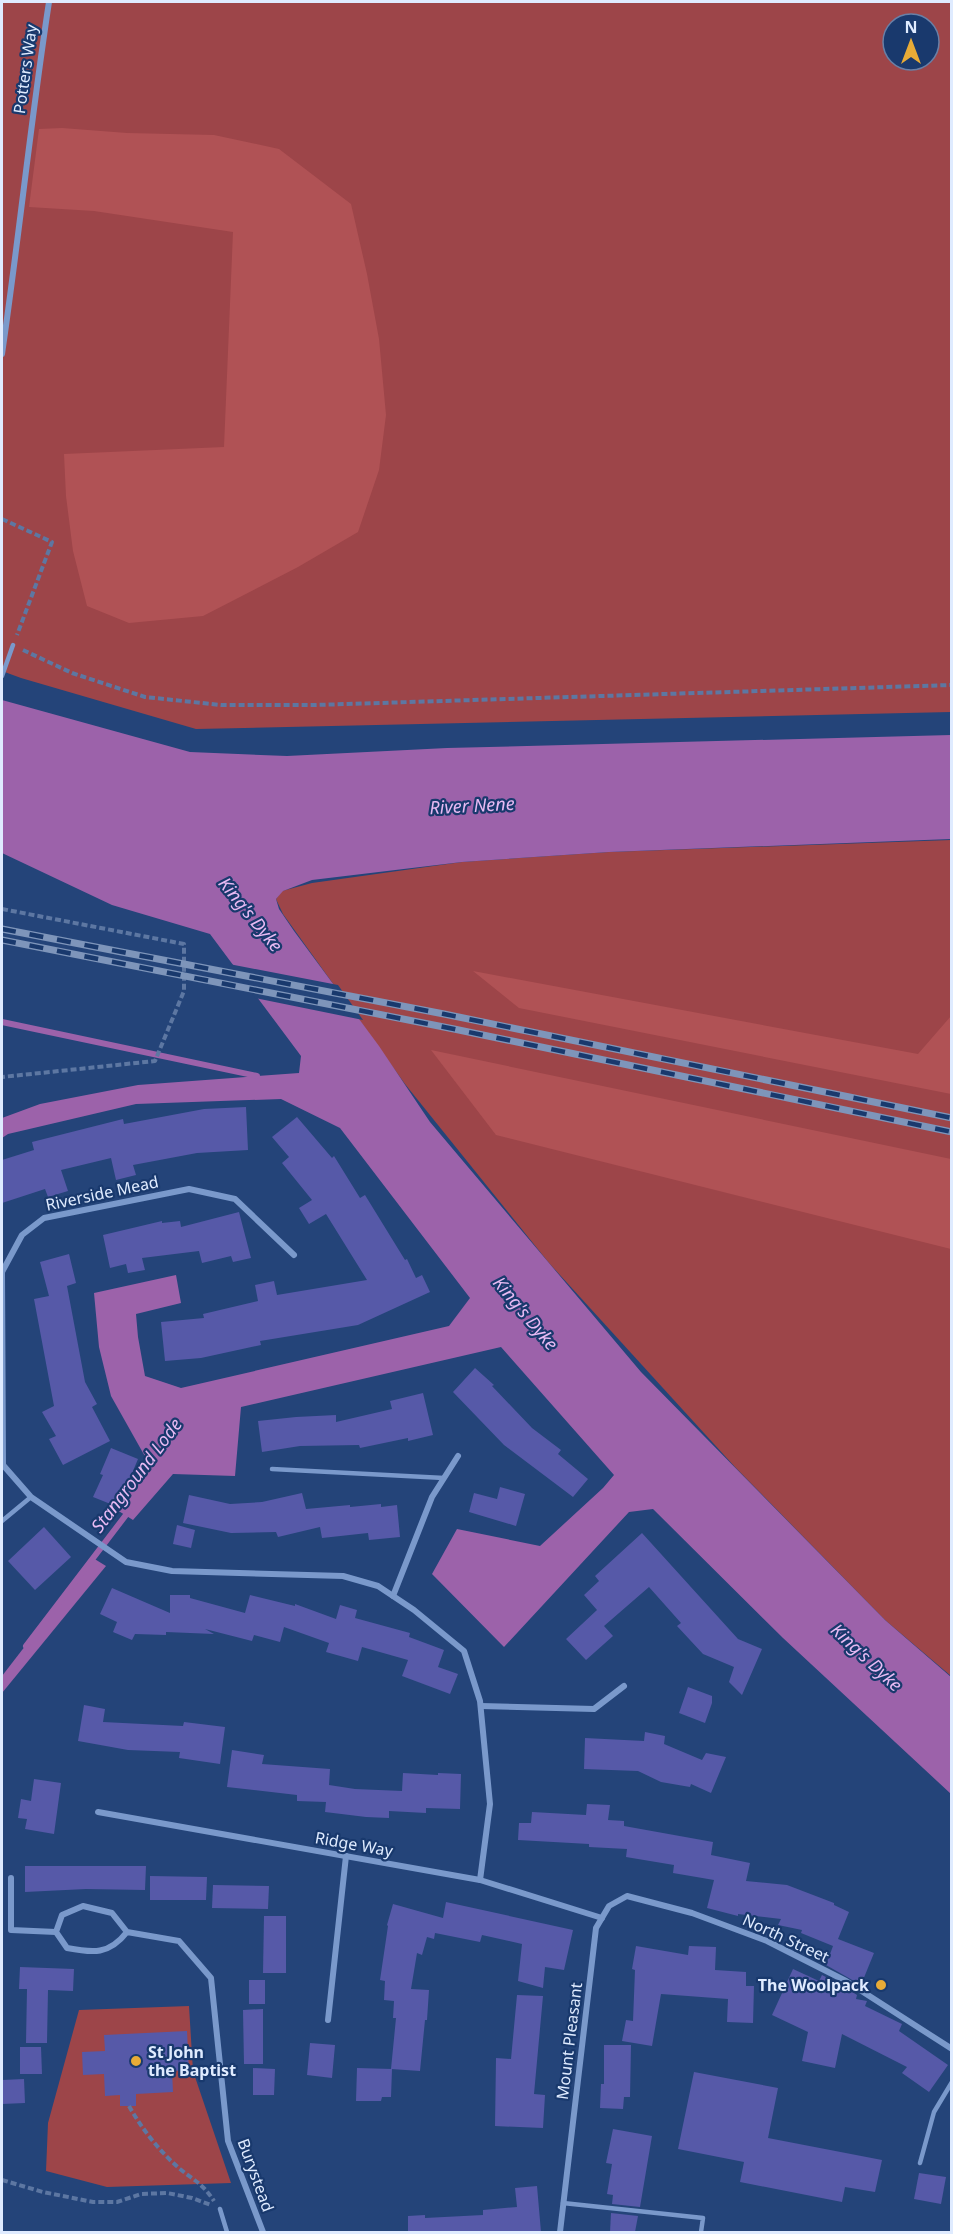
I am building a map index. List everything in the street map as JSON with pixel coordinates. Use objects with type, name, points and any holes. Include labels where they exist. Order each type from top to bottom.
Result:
[{"type":"street","name":"Potters Way","points":[[2,354],[19,233],[30,128],[49,2]]},
{"type":"street","name":"Riverside Mead","points":[[294,1255],[235,1199],[189,1189],[44,1218],[22,1235],[2,1272],[3,1465],[31,1497],[126,1562],[172,1571],[343,1576],[378,1586],[414,1610],[464,1651],[481,1706],[490,1803],[480,1880]]},
{"type":"street","points":[[393,1596],[432,1497],[458,1456]]},
{"type":"street","points":[[481,1706],[594,1709],[624,1686]]},
{"type":"street","name":"Ridge Way","points":[[98,1812],[480,1880],[602,1918]]},
{"type":"street","points":[[328,2020],[346,1856]]},
{"type":"street","points":[[11,1878],[11,1930],[56,1932]]},
{"type":"street","name":"North Street","points":[[602,1918],[609,1906],[627,1896],[692,1913],[766,1941],[846,1981],[951,2049]]},
{"type":"street","points":[[83,1906],[112,1913],[127,1932],[118,1944],[92,1953],[67,1948],[56,1932],[62,1915],[83,1906]]},
{"type":"street","name":"Mount Pleasant","points":[[560,2232],[596,1928],[602,1918]]},
{"type":"street","name":"Burystead","points":[[127,1932],[179,1941],[211,1978],[228,2141],[263,2232]]},
{"type":"lane","points":[[2,676],[13,645]]},
{"type":"lane","points":[[272,1469],[444,1478]]},
{"type":"lane","points":[[2,1521],[31,1497]]},
{"type":"lane","points":[[920,2163],[934,2112],[951,2082]]},
{"type":"lane","points":[[563,2203],[703,2218],[701,2232]]},
{"type":"lane","points":[[220,2209],[227,2232]]},
{"type":"path","points":[[2,519],[52,542],[13,645],[42,661],[72,673],[145,697],[221,705],[315,705],[951,685]]},
{"type":"path","points":[[2,909],[184,944],[184,991],[155,1061],[2,1077]]},
{"type":"path","points":[[129,2106],[161,2151],[180,2169],[202,2184],[220,2209]]},
{"type":"path","points":[[2,2180],[43,2192],[93,2202],[117,2202],[141,2194],[167,2193],[192,2198],[220,2209]]},
{"type":"shaded area","points":[[2,2],[951,2],[951,712],[196,729],[2,671]]},
{"type":"shaded area","points":[[62,128],[127,133],[214,135],[279,149],[351,204],[379,339],[386,415],[379,470],[358,532],[298,567],[203,616],[129,623],[87,606],[73,551],[66,496],[64,454],[224,447],[233,232],[94,211],[29,207],[39,129]]},
{"type":"shaded area","points":[[951,840],[951,1676],[885,1620],[735,1467],[549,1263],[405,1084],[283,914],[276,899],[282,891],[312,883],[462,862],[609,852]]},
{"type":"shaded area","points":[[473,971],[918,1054],[951,1016],[951,1094],[519,1008]]},
{"type":"shaded area","points":[[431,1050],[951,1159],[951,1249],[496,1135]]},
{"type":"shaded area","points":[[189,2006],[193,2071],[231,2183],[107,2187],[46,2171],[48,2123],[79,2010]]},
{"type":"water","points":[[2,700],[190,752],[287,756],[447,748],[951,735],[951,839],[609,852],[462,862],[312,880],[283,891],[276,899],[279,909],[294,931],[379,1046],[430,1122],[641,1372],[885,1620],[951,1677],[951,1794],[783,1638],[653,1509],[629,1512],[504,1647],[432,1574],[457,1529],[540,1546],[614,1475],[501,1347],[241,1407],[235,1476],[173,1474],[133,1520],[117,1510],[147,1460],[111,1396],[99,1347],[94,1293],[176,1275],[181,1303],[136,1314],[145,1376],[181,1388],[449,1326],[470,1298],[340,1128],[281,1099],[136,1104],[8,1134],[2,1138],[2,1118],[40,1104],[138,1085],[299,1073],[301,1056],[210,934],[112,905],[2,853]]},
{"type":"water","points":[[93,1558],[106,1566],[2,1693],[2,1676]]},
{"type":"pier","points":[[229,964],[338,985],[363,1020],[255,998]]},
{"type":"building","points":[[246,1107],[248,1150],[197,1153],[133,1165],[136,1175],[116,1180],[111,1158],[61,1170],[68,1191],[48,1197],[45,1189],[2,1203],[2,1160],[34,1150],[32,1142],[123,1119],[124,1124],[204,1109]]},
{"type":"building","points":[[297,1117],[332,1158],[334,1156],[360,1198],[365,1195],[405,1260],[407,1259],[416,1278],[422,1275],[430,1292],[358,1325],[260,1341],[261,1345],[201,1358],[165,1361],[161,1322],[204,1318],[203,1314],[258,1301],[255,1285],[274,1281],[277,1295],[367,1280],[326,1214],[309,1224],[299,1208],[312,1200],[282,1163],[289,1157],[272,1137]]},
{"type":"building","points":[[239,1212],[251,1258],[233,1262],[231,1256],[202,1263],[199,1251],[142,1258],[145,1270],[128,1273],[126,1264],[110,1268],[103,1235],[162,1221],[162,1223],[180,1221],[181,1227]]},
{"type":"building","points":[[69,1254],[76,1283],[67,1286],[85,1382],[97,1404],[92,1407],[110,1441],[63,1465],[49,1439],[56,1436],[42,1412],[54,1406],[34,1299],[49,1296],[40,1262]]},
{"type":"building","points":[[475,1368],[494,1385],[492,1386],[532,1428],[561,1450],[558,1454],[588,1479],[573,1497],[504,1445],[453,1392]]},
{"type":"building","points":[[423,1393],[433,1435],[360,1448],[359,1445],[300,1446],[262,1452],[258,1421],[336,1415],[336,1422],[392,1409],[390,1401]]},
{"type":"building","points":[[111,1448],[138,1459],[118,1507],[93,1497],[103,1475],[100,1474]]},
{"type":"building","points":[[500,1487],[525,1494],[516,1526],[469,1512],[474,1493],[497,1499]]},
{"type":"building","points":[[302,1493],[306,1509],[350,1505],[350,1507],[381,1504],[381,1507],[397,1505],[400,1537],[369,1540],[368,1533],[322,1538],[320,1527],[278,1537],[276,1532],[231,1533],[183,1523],[189,1495],[230,1504],[262,1502]]},
{"type":"building","points":[[177,1525],[195,1530],[191,1548],[173,1544]]},
{"type":"building","points":[[44,1527],[71,1557],[35,1590],[8,1561]]},
{"type":"building","points":[[642,1533],[738,1639],[762,1649],[742,1695],[729,1682],[734,1667],[703,1654],[677,1626],[681,1623],[649,1587],[604,1626],[613,1636],[586,1660],[566,1639],[597,1610],[584,1595],[599,1581],[595,1576]]},
{"type":"building","points":[[112,1588],[170,1613],[170,1595],[190,1595],[190,1598],[245,1613],[250,1595],[295,1606],[295,1604],[336,1619],[340,1605],[357,1610],[355,1618],[410,1633],[409,1637],[444,1650],[438,1667],[458,1674],[450,1694],[402,1676],[408,1660],[362,1647],[358,1661],[326,1652],[329,1643],[284,1627],[280,1642],[254,1635],[252,1641],[205,1629],[214,1634],[166,1632],[166,1635],[135,1634],[132,1640],[113,1632],[117,1622],[100,1614]]},
{"type":"building","points":[[688,1687],[712,1696],[705,1723],[679,1713]]},
{"type":"building","points":[[84,1705],[105,1709],[103,1722],[183,1726],[184,1722],[225,1727],[220,1764],[179,1758],[180,1752],[128,1750],[78,1741]]},
{"type":"building","points":[[645,1732],[665,1736],[664,1744],[702,1760],[706,1753],[726,1757],[711,1793],[691,1784],[690,1787],[661,1782],[638,1771],[584,1769],[585,1738],[644,1741]]},
{"type":"building","points":[[232,1750],[264,1755],[262,1764],[330,1769],[329,1785],[355,1789],[402,1791],[403,1773],[461,1774],[460,1809],[426,1808],[426,1813],[389,1811],[389,1818],[366,1817],[325,1812],[326,1802],[297,1801],[297,1795],[227,1787]]},
{"type":"building","points":[[34,1779],[61,1783],[54,1834],[25,1829],[27,1819],[18,1818],[21,1799],[31,1801]]},
{"type":"building","points":[[587,1804],[610,1805],[608,1820],[624,1821],[624,1826],[713,1842],[711,1855],[750,1863],[746,1881],[787,1885],[834,1903],[849,1912],[838,1939],[874,1953],[861,1985],[826,1965],[833,1946],[801,1933],[802,1930],[778,1925],[781,1919],[738,1914],[738,1916],[707,1908],[714,1880],[673,1873],[674,1865],[626,1857],[627,1849],[589,1847],[589,1844],[518,1840],[519,1823],[531,1823],[532,1812],[586,1815]]},
{"type":"building","points":[[25,1866],[146,1866],[145,1890],[86,1889],[25,1892]]},
{"type":"building","points":[[150,1876],[207,1877],[206,1900],[150,1900]]},
{"type":"building","points":[[213,1885],[269,1886],[268,1909],[212,1908]]},
{"type":"building","points":[[446,1902],[573,1930],[564,1970],[545,1967],[543,1988],[518,1981],[522,1944],[482,1935],[480,1942],[435,1933],[434,1939],[427,1937],[422,1955],[417,1953],[411,1989],[429,1990],[420,2071],[391,2069],[396,2018],[393,2018],[394,2001],[384,2000],[385,1981],[380,1980],[387,1925],[393,1904],[443,1918]]},
{"type":"building","points":[[264,1916],[286,1916],[286,1973],[263,1973]]},
{"type":"building","points":[[636,1946],[688,1955],[689,1946],[716,1947],[715,1970],[746,1972],[746,1986],[754,1986],[753,2023],[727,2022],[728,1999],[661,1994],[652,2046],[622,2041],[626,2020],[633,2021],[635,1970],[632,1969]]},
{"type":"building","points":[[20,1967],[74,1969],[73,1991],[48,1990],[47,2043],[26,2043],[27,1989],[19,1989]]},
{"type":"building","points":[[793,1969],[819,1981],[822,1975],[843,1986],[857,1995],[856,1999],[867,2001],[865,2006],[902,2024],[899,2031],[948,2065],[929,2092],[902,2073],[907,2067],[842,2034],[835,2068],[802,2061],[808,2032],[772,2015]]},
{"type":"building","points":[[249,1980],[265,1980],[265,2004],[249,2004]]},
{"type":"building","points":[[517,1995],[543,1996],[534,2094],[545,2095],[543,2128],[495,2126],[496,2058],[511,2059]]},
{"type":"building","points":[[263,2009],[263,2064],[244,2064],[243,2010]]},
{"type":"building","name":"St John the Baptist","points":[[187,2031],[189,2070],[172,2071],[173,2092],[136,2094],[136,2106],[120,2106],[120,2095],[105,2096],[104,2074],[83,2075],[82,2052],[105,2051],[104,2035]]},
{"type":"building","points":[[310,2043],[335,2045],[332,2078],[307,2075]]},
{"type":"building","points":[[604,2045],[631,2045],[630,2097],[624,2097],[623,2109],[600,2108],[601,2084],[604,2084]]},
{"type":"building","points":[[20,2047],[41,2047],[42,2074],[20,2074]]},
{"type":"building","points":[[253,2068],[275,2069],[274,2095],[253,2095]]},
{"type":"building","points":[[357,2068],[392,2069],[391,2097],[382,2097],[381,2101],[356,2101]]},
{"type":"building","points":[[694,2072],[778,2088],[768,2138],[882,2160],[875,2192],[845,2187],[842,2202],[740,2182],[744,2162],[678,2149]]},
{"type":"building","points":[[24,2079],[25,2103],[2,2104],[2,2080]]},
{"type":"building","points":[[613,2129],[652,2136],[640,2207],[612,2204],[613,2195],[607,2194],[612,2164],[606,2163]]},
{"type":"building","points":[[919,2173],[946,2177],[941,2204],[914,2199]]},
{"type":"building","points":[[537,2186],[541,2232],[408,2232],[408,2216],[425,2215],[425,2218],[483,2215],[483,2210],[517,2207],[515,2188]]},
{"type":"building","points":[[611,2213],[638,2216],[635,2232],[610,2232]]},
{"type":"waterway","points":[[2,1022],[257,1076]]},
{"type":"waterway","name":"Stanground Lode","points":[[26,1646],[129,1511]]},
{"type":"railway","points":[[2,929],[444,1014],[952,1118]]},
{"type":"railway","points":[[2,940],[454,1029],[952,1132]]},
{"type":"place","name":"The Woolpack","points":[[881,1985]]},
{"type":"place","name":"St John the Baptist","points":[[136,2061]]},
{"type":"water label","name":"River Nene","points":[[472,805]]},
{"type":"water label","name":"King's Dyke","points":[[251,914]]},
{"type":"water label","name":"King's Dyke","points":[[526,1313]]},
{"type":"water label","name":"King's Dyke","points":[[867,1657]]}]
